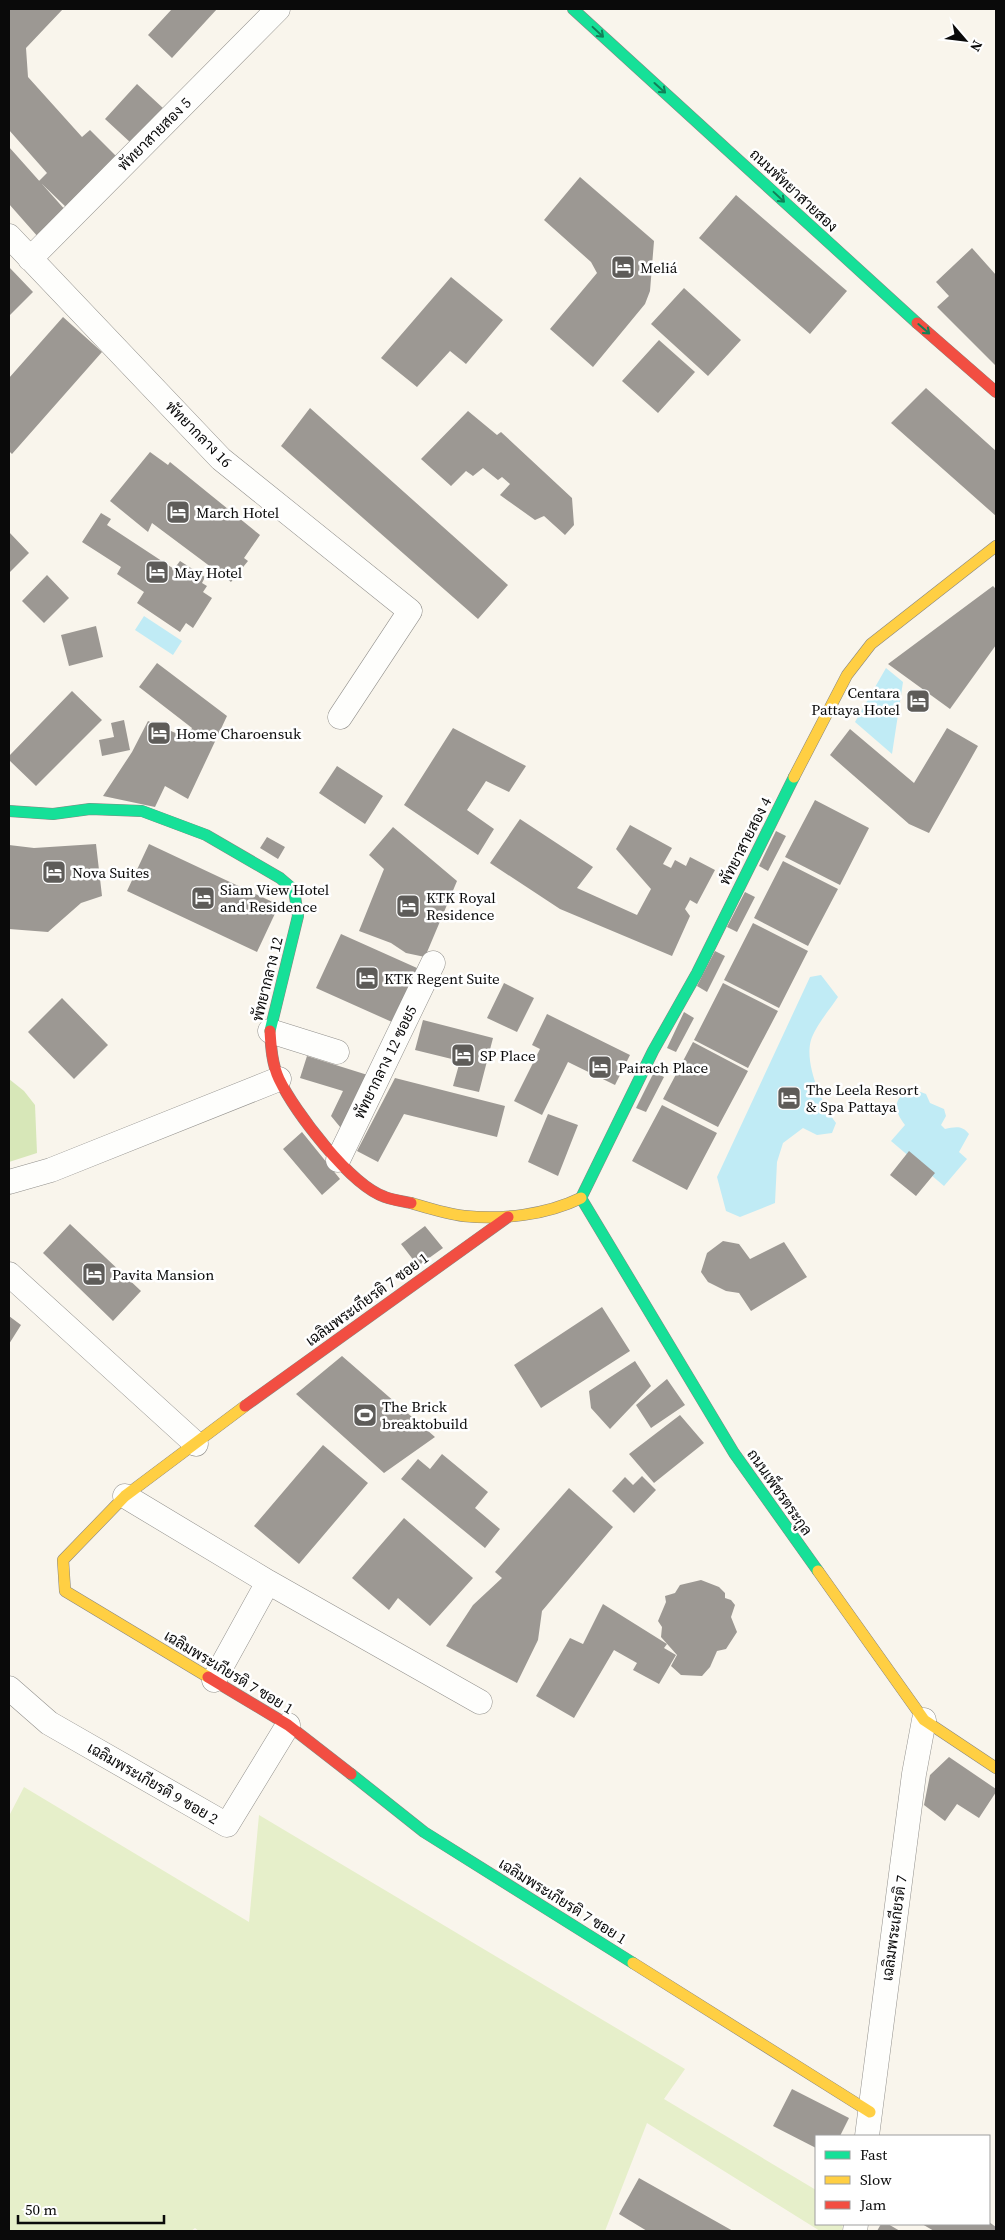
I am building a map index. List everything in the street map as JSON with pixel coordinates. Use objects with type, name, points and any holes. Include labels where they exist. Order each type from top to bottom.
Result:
[{"type":"street","name":"พัทยาสายสอง 5","points":[[30,259],[278,9]]},
{"type":"street","name":"ถนนพัทยาสายสอง","points":[[573,9],[888,297],[996,392]]},
{"type":"street","name":"พัทยากลาง 16","points":[[9,236],[221,459],[410,611],[340,717]]},
{"type":"street","name":"พัทยาสายสอง 4","points":[[581,1198],[653,1051],[697,973],[847,674],[871,644],[996,546]]},
{"type":"street","name":"พัทยากลาง 12","points":[[9,811],[16,814],[53,814],[90,809],[142,811],[206,835],[280,878],[294,890],[298,916],[270,1031],[272,1059],[279,1079],[305,1120],[338,1160],[369,1188],[384,1197],[463,1216],[508,1217],[563,1207],[581,1198]]},
{"type":"street","name":"พัทยากลาง 12 ซอย5","points":[[338,1160],[433,963]]},
{"type":"street","points":[[270,1031],[337,1052]]},
{"type":"street","points":[[9,1182],[51,1170],[279,1079]]},
{"type":"street","name":"ถนนเพ็ชรตระกูล","points":[[581,1198],[734,1453],[924,1720],[996,1768]]},
{"type":"street","name":"เฉลิมพระเกียรติ 7 ซอย 1","points":[[508,1217],[328,1345],[126,1496],[62,1560],[65,1591],[288,1724],[424,1832],[870,2112]]},
{"type":"street","points":[[9,1274],[196,1444]]},
{"type":"street","points":[[126,1496],[268,1582],[480,1702]]},
{"type":"street","points":[[214,1680],[268,1582]]},
{"type":"street","name":"เฉลิมพระเกียรติ 9 ซอย 2","points":[[9,1688],[50,1723],[227,1826],[288,1724]]},
{"type":"street","name":"เฉลิมพระเกียรติ 7","points":[[866,2135],[914,1774],[924,1720]]},
{"type":"green space","points":[[9,1079],[24,1091],[35,1105],[37,1153],[9,1162]]},
{"type":"green space","points":[[24,1787],[249,1922],[259,1815],[685,2069],[664,2099],[815,2189],[815,2225],[843,2225],[842,2231],[820,2231],[647,2123],[605,2231],[199,2231],[195,2228],[191,2231],[9,2231],[9,1816]]},
{"type":"water","points":[[144,616],[182,641],[173,655],[135,630]]},
{"type":"water","points":[[886,668],[903,682],[892,754],[855,722]]},
{"type":"water","points":[[821,975],[838,997],[813,1035],[809,1050],[810,1060],[820,1095],[836,1123],[832,1133],[817,1135],[803,1128],[783,1143],[777,1162],[775,1203],[740,1217],[726,1211],[717,1177],[810,977]]},
{"type":"water","points":[[915,1090],[926,1094],[930,1103],[944,1109],[946,1116],[941,1125],[945,1129],[961,1128],[969,1134],[959,1152],[967,1159],[944,1186],[891,1141],[905,1125],[898,1114],[897,1104],[899,1099],[907,1092]]},
{"type":"building","points":[[10,9],[63,9],[26,48],[28,77],[82,137],[90,130],[119,159],[69,210],[39,181],[47,173],[9,130]]},
{"type":"building","points":[[172,9],[217,9],[172,58],[148,35]]},
{"type":"building","points":[[137,84],[164,109],[131,143],[105,119]]},
{"type":"building","points":[[9,147],[67,212],[39,238],[9,204]]},
{"type":"building","name":"Meliá","points":[[580,177],[654,241],[650,291],[645,304],[593,367],[550,329],[597,273],[591,262],[544,220]]},
{"type":"building","points":[[736,195],[847,291],[810,334],[699,238]]},
{"type":"building","points":[[972,248],[996,275],[996,366],[937,307],[949,296],[936,282]]},
{"type":"building","points":[[9,267],[33,292],[9,316]]},
{"type":"building","points":[[451,277],[503,320],[466,364],[450,351],[417,387],[381,358]]},
{"type":"building","points":[[684,288],[741,340],[708,376],[651,324]]},
{"type":"building","points":[[63,317],[102,352],[12,454],[9,451],[9,378]]},
{"type":"building","points":[[659,340],[695,372],[658,413],[622,381]]},
{"type":"building","points":[[926,388],[996,451],[996,516],[891,423]]},
{"type":"building","points":[[310,408],[508,585],[478,619],[281,446]]},
{"type":"building","points":[[468,411],[497,435],[501,432],[572,498],[574,525],[565,535],[544,516],[535,520],[500,495],[510,484],[502,477],[498,480],[483,468],[473,476],[466,471],[451,486],[421,459]]},
{"type":"building","name":"March Hotel","points":[[150,452],[168,465],[170,462],[260,535],[244,558],[248,561],[231,582],[152,523],[148,532],[110,501]]},
{"type":"building","name":"May Hotel","points":[[101,513],[111,519],[107,525],[174,569],[180,561],[205,577],[202,583],[207,586],[203,592],[212,598],[193,628],[186,623],[180,632],[137,603],[144,592],[117,574],[121,567],[82,542]]},
{"type":"building","points":[[9,532],[29,553],[9,573]]},
{"type":"building","points":[[47,575],[69,598],[44,623],[22,601]]},
{"type":"building","points":[[993,586],[996,589],[996,645],[950,709],[888,664]]},
{"type":"building","points":[[96,626],[103,657],[69,666],[61,635]]},
{"type":"building","name":"Home Charoensuk","points":[[157,663],[227,716],[188,799],[165,786],[155,807],[103,796],[132,752],[148,721],[187,738],[192,728],[139,687]]},
{"type":"building","points":[[72,691],[102,720],[36,786],[9,760],[9,756]]},
{"type":"building","points":[[124,720],[130,750],[102,756],[99,740],[114,737],[111,723]]},
{"type":"building","points":[[453,728],[526,766],[509,792],[486,781],[467,810],[494,829],[478,855],[404,805]]},
{"type":"building","points":[[947,728],[978,746],[929,833],[909,824],[830,755],[850,729],[914,783]]},
{"type":"building","points":[[337,766],[383,796],[365,824],[319,793]]},
{"type":"building","points":[[815,800],[869,828],[840,885],[785,857]]},
{"type":"building","points":[[520,819],[593,867],[577,888],[637,915],[651,889],[616,849],[630,825],[672,848],[663,864],[671,868],[675,860],[686,866],[690,857],[715,870],[697,904],[690,900],[685,909],[690,916],[672,956],[560,909],[490,863]]},
{"type":"building","name":"KTK Royal Residence","points":[[393,827],[457,881],[425,957],[406,953],[391,943],[359,931],[384,869],[369,855]]},
{"type":"building","points":[[776,831],[786,836],[768,871],[759,866]]},
{"type":"building","points":[[267,837],[285,847],[278,859],[260,848]]},
{"type":"building","name":"Nova Suites","points":[[96,844],[102,896],[81,903],[48,932],[9,929],[9,845],[34,848]]},
{"type":"building","name":"Siam View Hotel and Residence","points":[[149,844],[279,905],[257,952],[127,891]]},
{"type":"building","points":[[783,861],[838,889],[808,946],[754,918]]},
{"type":"building","points":[[745,892],[755,897],[737,932],[727,927]]},
{"type":"building","points":[[753,923],[808,951],[779,1008],[724,980]]},
{"type":"building","name":"KTK Regent Suite","points":[[341,934],[417,968],[392,1022],[316,988]]},
{"type":"building","points":[[715,951],[725,956],[707,992],[697,986]]},
{"type":"building","points":[[504,983],[534,998],[517,1032],[487,1018]]},
{"type":"building","points":[[723,983],[778,1011],[748,1068],[694,1040]]},
{"type":"building","points":[[62,998],[108,1045],[74,1079],[28,1032]]},
{"type":"building","points":[[684,1012],[694,1018],[676,1052],[667,1048]]},
{"type":"building","name":"Pairach Place","points":[[547,1014],[630,1055],[615,1085],[568,1062],[542,1115],[514,1101],[540,1049],[532,1045]]},
{"type":"building","name":"SP Place","points":[[423,1020],[493,1038],[479,1092],[453,1086],[460,1061],[415,1050]]},
{"type":"building","points":[[693,1042],[748,1071],[718,1127],[663,1099]]},
{"type":"building","points":[[307,1056],[374,1077],[345,1133],[331,1116],[343,1091],[300,1078]]},
{"type":"building","points":[[654,1072],[664,1077],[646,1112],[636,1108]]},
{"type":"building","points":[[395,1078],[505,1106],[497,1137],[404,1114],[378,1162],[357,1151]]},
{"type":"building","points":[[662,1105],[717,1133],[687,1190],[632,1161]]},
{"type":"building","points":[[548,1114],[578,1125],[558,1176],[528,1162]]},
{"type":"building","points":[[302,1132],[340,1179],[322,1195],[283,1149]]},
{"type":"building","points":[[909,1151],[935,1173],[916,1196],[890,1175]]},
{"type":"building","name":"Pavita Mansion","points":[[70,1224],[141,1291],[113,1321],[43,1253]]},
{"type":"building","points":[[425,1226],[443,1248],[418,1266],[401,1244]]},
{"type":"building","points":[[723,1241],[739,1244],[750,1259],[784,1242],[807,1277],[751,1311],[739,1293],[726,1291],[708,1282],[701,1272],[707,1253]]},
{"type":"building","points":[[602,1307],[630,1351],[541,1408],[514,1365]]},
{"type":"building","points":[[9,1316],[21,1325],[9,1344]]},
{"type":"building","name":"The Brick breaktobuild","points":[[342,1356],[435,1437],[384,1473],[296,1394]]},
{"type":"building","points":[[635,1361],[651,1386],[610,1429],[591,1408],[589,1391]]},
{"type":"building","points":[[667,1379],[685,1405],[651,1428],[636,1405]]},
{"type":"building","points":[[680,1415],[704,1443],[654,1483],[629,1454]]},
{"type":"building","points":[[323,1445],[368,1483],[299,1564],[254,1526]]},
{"type":"building","points":[[442,1454],[488,1492],[475,1508],[500,1529],[485,1548],[401,1479],[418,1459],[430,1469]]},
{"type":"building","points":[[642,1476],[656,1490],[634,1513],[612,1491],[625,1477],[633,1485]]},
{"type":"building","points":[[569,1488],[613,1527],[542,1611],[538,1640],[517,1683],[446,1646],[473,1605],[502,1578],[495,1572]]},
{"type":"building","points":[[404,1518],[473,1578],[430,1626],[398,1598],[389,1610],[352,1578]]},
{"type":"building","points":[[701,1580],[719,1587],[725,1593],[725,1598],[731,1600],[735,1605],[731,1617],[737,1632],[726,1649],[717,1651],[710,1667],[702,1676],[681,1675],[671,1666],[677,1655],[661,1637],[662,1627],[658,1621],[666,1602],[665,1596],[675,1593],[680,1585]]},
{"type":"building","points":[[603,1604],[667,1644],[664,1648],[676,1655],[659,1684],[633,1670],[637,1663],[614,1650],[574,1718],[536,1696],[570,1638],[583,1644]]},
{"type":"building","points":[[949,1757],[996,1789],[996,1792],[979,1818],[957,1804],[945,1821],[924,1805],[930,1775]]},
{"type":"building","points":[[792,2089],[849,2118],[840,2135],[815,2135],[815,2147],[773,2126]]},
{"type":"building","points":[[639,2178],[733,2231],[647,2231],[619,2214]]},
{"type":"building","points":[[990,2223],[996,2227],[996,2231],[934,2231],[924,2225],[990,2225]]},
{"type":"building","points":[[880,2225],[890,2225],[900,2231],[877,2231]]},
{"type":"traffic: fast","points":[[573,9],[917,323]]},
{"type":"traffic: fast","points":[[581,1198],[653,1051],[697,973],[794,777]]},
{"type":"traffic: fast","points":[[9,811],[53,814],[90,809],[142,811],[206,835],[280,878],[294,890],[298,916],[270,1031]]},
{"type":"traffic: fast","points":[[581,1198],[734,1453],[818,1571]]},
{"type":"traffic: fast","points":[[351,1774],[424,1832],[633,1963]]},
{"type":"traffic: slow","points":[[794,777],[847,675],[871,644],[996,546]]},
{"type":"traffic: slow","points":[[411,1203],[457,1215],[508,1217],[553,1209],[581,1198]]},
{"type":"traffic: slow","points":[[208,1677],[65,1591],[63,1560],[125,1496],[245,1406]]},
{"type":"traffic: slow","points":[[818,1571],[924,1720],[996,1768]]},
{"type":"traffic: slow","points":[[633,1963],[870,2112]]},
{"type":"traffic: jam","points":[[917,323],[996,392]]},
{"type":"traffic: jam","points":[[270,1031],[273,1061],[279,1079],[310,1128],[340,1163],[371,1190],[388,1198],[411,1203]]},
{"type":"traffic: jam","points":[[245,1406],[508,1217]]},
{"type":"traffic: jam","points":[[208,1677],[288,1725],[351,1774]]},
{"type":"place","name":"Meliá","points":[[623,267]]},
{"type":"place","name":"March Hotel","points":[[178,512]]},
{"type":"place","name":"May Hotel","points":[[157,572]]},
{"type":"place","name":"Centara Pattaya Hotel","points":[[918,701]]},
{"type":"place","name":"Home Charoensuk","points":[[159,733]]},
{"type":"place","name":"Nova Suites","points":[[54,872]]},
{"type":"place","name":"Siam View Hotel and Residence","points":[[203,898]]},
{"type":"place","name":"KTK Royal Residence","points":[[408,906]]},
{"type":"place","name":"KTK Regent Suite","points":[[367,978]]},
{"type":"place","name":"SP Place","points":[[463,1055]]},
{"type":"place","name":"Pairach Place","points":[[600,1067]]},
{"type":"place","name":"The Leela Resort & Spa Pattaya","points":[[789,1098]]},
{"type":"place","name":"Pavita Mansion","points":[[94,1274]]},
{"type":"place","name":"The Brick breaktobuild","points":[[365,1415]]}]
